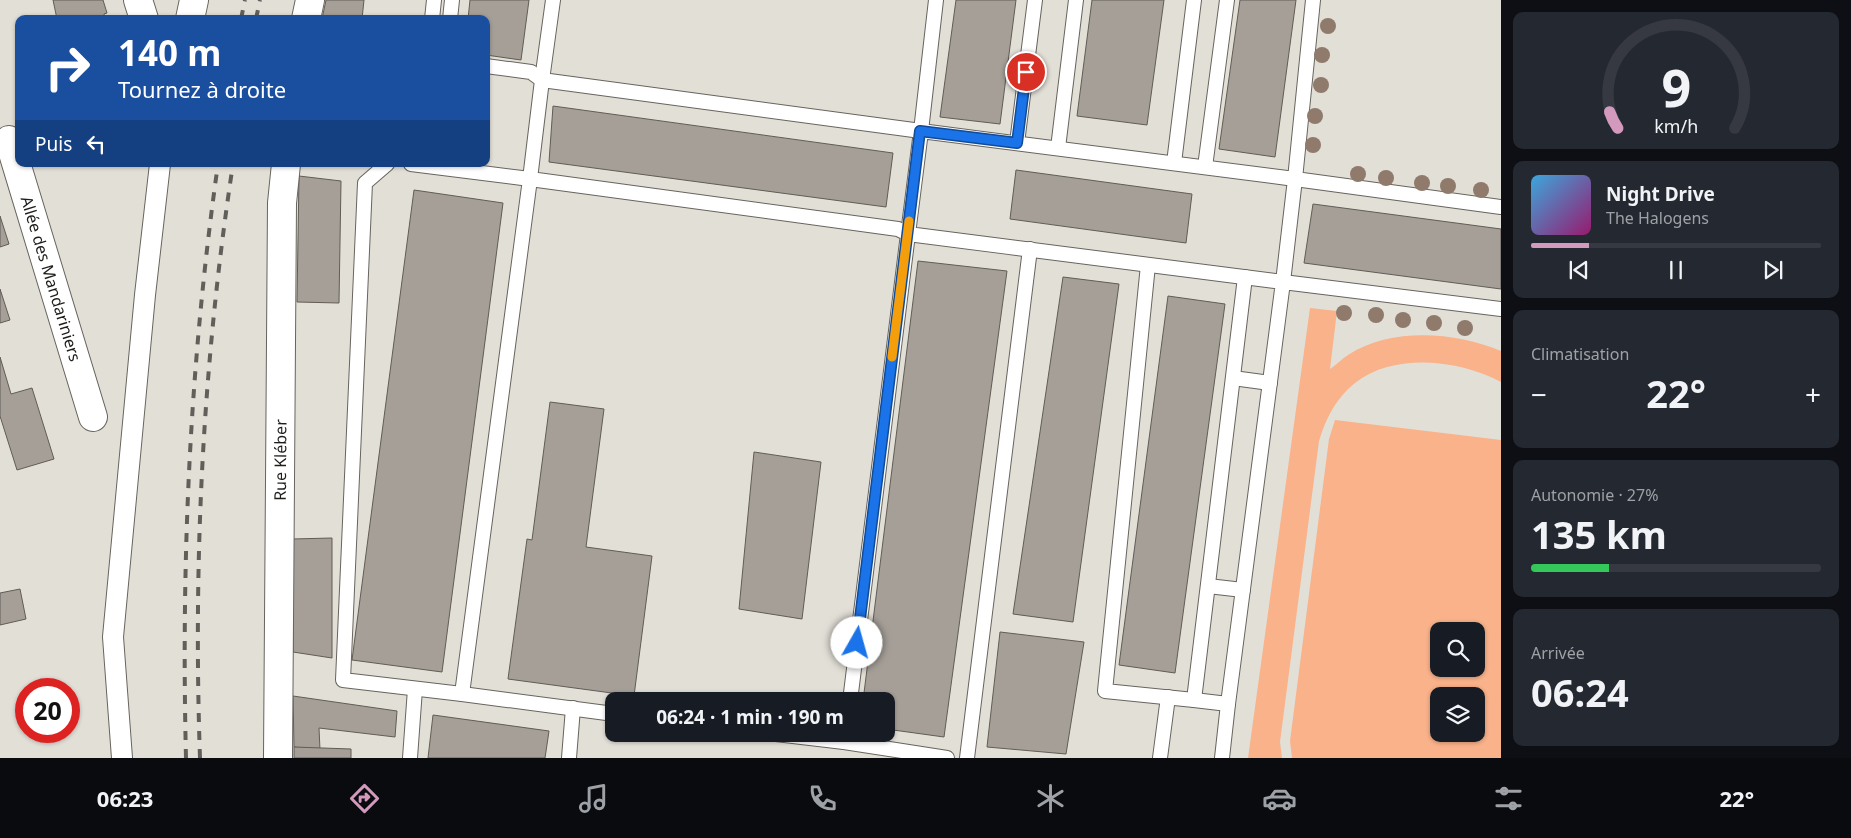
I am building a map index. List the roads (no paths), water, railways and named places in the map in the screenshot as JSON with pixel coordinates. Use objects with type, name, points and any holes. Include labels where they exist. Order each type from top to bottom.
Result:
[{"type":"street","points":[[138,0],[143,15]]},
{"type":"street","points":[[191,15],[194,0]]},
{"type":"street","points":[[307,15],[310,0]]},
{"type":"street","name":"Allée des Mandariniers","points":[[9,140],[15,160]]},
{"type":"street","name":"Allée des Mandariniers","points":[[17,167],[93,417]]},
{"type":"street","points":[[122,758],[114,637],[145,295],[160,167]]},
{"type":"street","name":"Rue Kléber","points":[[278,758],[282,232],[286,167]]},
{"type":"lane","points":[[432,15],[434,0]]},
{"type":"lane","points":[[450,15],[452,0]]},
{"type":"lane","points":[[462,694],[553,0]]},
{"type":"lane","points":[[851,692],[936,0]]},
{"type":"lane","points":[[1017,143],[1035,0]]},
{"type":"lane","points":[[1058,148],[1076,0]]},
{"type":"lane","points":[[1174,163],[1194,0]]},
{"type":"lane","points":[[1205,167],[1227,0]]},
{"type":"lane","points":[[1222,758],[1283,282],[1313,0]]},
{"type":"lane","points":[[490,67],[532,72],[542,80],[1501,207]]},
{"type":"lane","points":[[384,167],[365,183],[343,680],[605,713]]},
{"type":"lane","points":[[435,167],[898,229],[908,234],[1501,309]]},
{"type":"lane","points":[[967,758],[1030,250]]},
{"type":"lane","points":[[1148,265],[1105,690],[1228,704]]},
{"type":"lane","points":[[1194,700],[1246,277]]},
{"type":"lane","points":[[1233,378],[1270,383]]},
{"type":"lane","points":[[1208,586],[1243,590]]},
{"type":"lane","points":[[410,758],[415,689]]},
{"type":"lane","points":[[1160,758],[1168,697]]},
{"type":"lane","points":[[569,758],[573,708]]},
{"type":"lane","points":[[855,742],[884,753],[947,758]]},
{"type":"railway","points":[[242,15],[245,0]]},
{"type":"railway","points":[[257,15],[260,0]]},
{"type":"railway","points":[[186,758],[185,609],[190,460],[200,312],[218,167]]},
{"type":"railway","points":[[200,758],[198,609],[203,460],[214,312],[233,167]]}]
